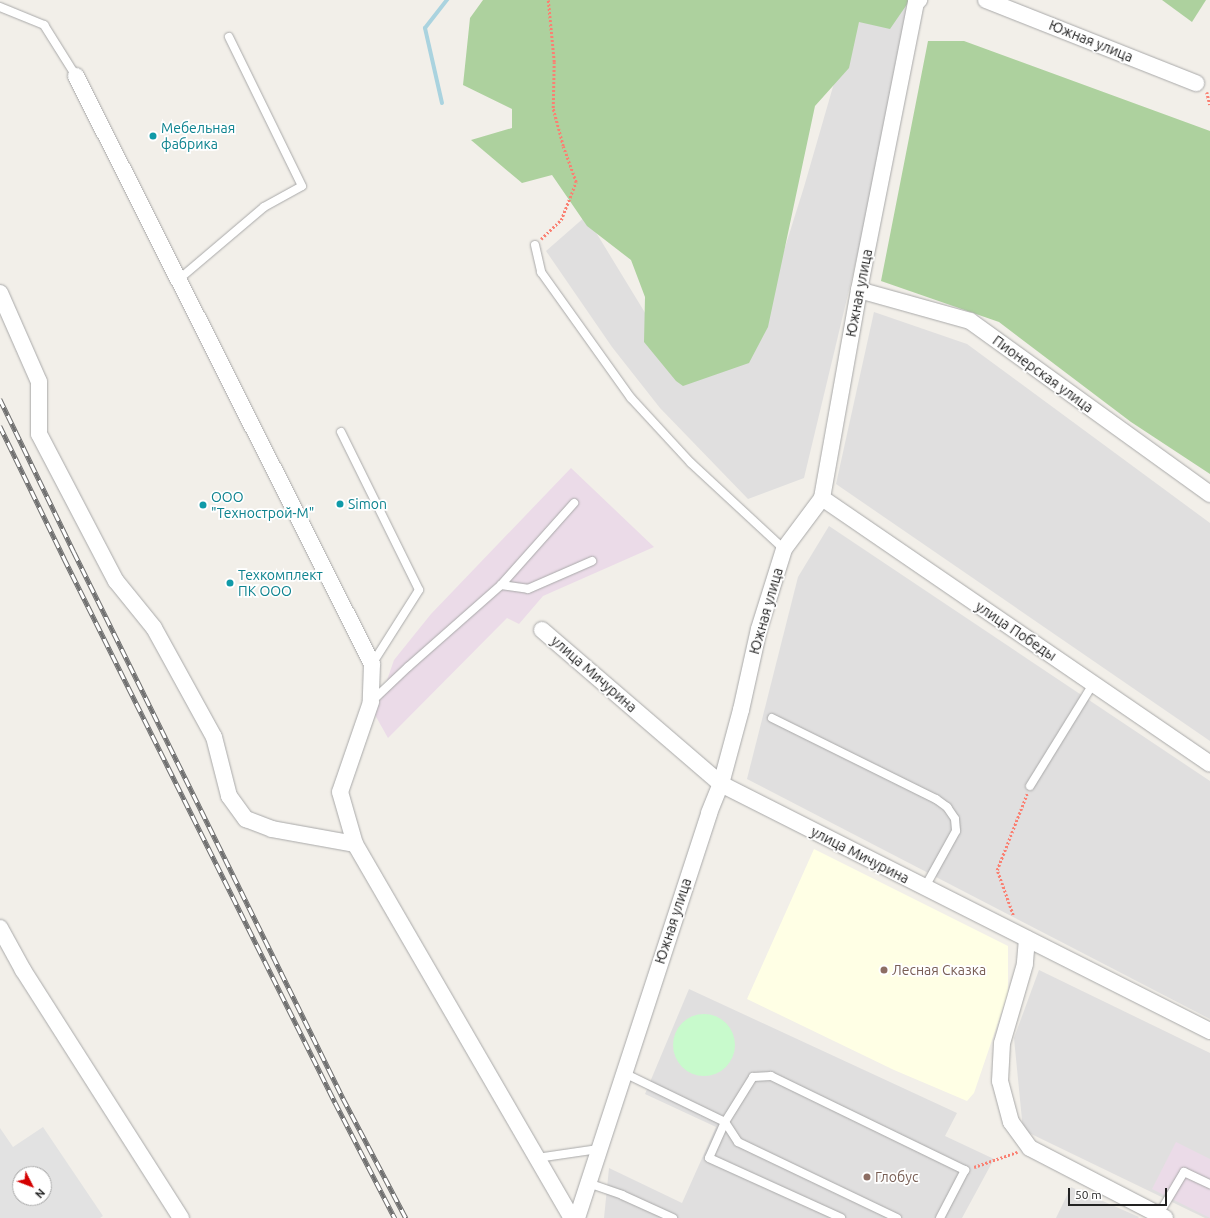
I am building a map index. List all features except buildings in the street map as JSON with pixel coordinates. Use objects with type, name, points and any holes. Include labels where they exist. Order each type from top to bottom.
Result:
[{"type":"street","name":"Южная улица","points":[[576,1218],[709,813],[721,784],[741,710],[759,629],[784,549],[822,498],[859,290],[916,2],[919,0]]},
{"type":"street","name":"Южная улица","points":[[986,0],[1196,83]]},
{"type":"street","points":[[76,76],[372,664],[371,702],[340,792],[355,844],[572,1218]]},
{"type":"street","name":"Пионерская улица","points":[[859,290],[970,321],[1210,494]]},
{"type":"street","points":[[0,293],[39,382],[39,434],[116,581],[154,628],[214,737],[229,796],[246,819],[272,829],[355,844]]},
{"type":"street","name":"улица Победы","points":[[822,498],[1210,764]]},
{"type":"street","name":"улица Мичурина","points":[[542,630],[721,784],[1210,1031]]},
{"type":"street","points":[[0,928],[23,970],[181,1218]]},
{"type":"street","points":[[1023,937],[1025,964],[1002,1043],[1000,1081],[1011,1122],[1030,1148],[1162,1216]]},
{"type":"lane","points":[[0,7],[44,25],[76,76]]},
{"type":"lane","points":[[178,280],[264,207],[302,186],[229,37]]},
{"type":"lane","points":[[535,245],[541,272],[631,398],[691,463],[784,549]]},
{"type":"lane","points":[[341,432],[419,590],[372,664]]},
{"type":"lane","points":[[371,702],[408,667],[501,585],[574,503]]},
{"type":"lane","points":[[501,585],[528,589],[592,561]]},
{"type":"lane","points":[[1030,786],[1094,684]]},
{"type":"lane","points":[[772,718],[936,799],[947,807],[955,819],[956,831],[925,887]]},
{"type":"lane","points":[[624,1073],[725,1122],[738,1142],[897,1218]]},
{"type":"lane","points":[[841,1218],[710,1158],[725,1122],[753,1077],[771,1076],[965,1170],[940,1218]]},
{"type":"lane","points":[[537,1158],[598,1149]]},
{"type":"lane","points":[[1162,1216],[1184,1172],[1210,1184]]},
{"type":"lane","points":[[588,1183],[654,1214],[673,1218]]},
{"type":"path","points":[[535,245],[561,220],[576,182],[563,146],[553,108],[554,62],[548,0]]},
{"type":"path","points":[[1023,937],[997,870],[1030,786]]},
{"type":"path","points":[[965,1170],[1030,1148]]},
{"type":"shaded area","points":[[858,0],[911,0],[861,240],[804,478],[748,499],[660,408],[612,347],[546,251],[586,216],[647,316],[757,336],[804,187]]},
{"type":"shaded area","points":[[874,312],[967,344],[1210,523],[1210,741],[836,484]]},
{"type":"shaded area","points":[[571,468],[654,547],[543,596],[519,624],[507,618],[388,738],[375,715],[394,660],[431,614]]},
{"type":"shaded area","points":[[829,526],[1210,781],[1210,1019],[747,779],[798,577]]},
{"type":"shaded area","name":"Лесная Сказка","points":[[814,849],[1008,946],[1008,993],[974,1093],[967,1101],[894,1070],[747,999]]},
{"type":"shaded area","points":[[1039,970],[1210,1053],[1210,1218],[1205,1218],[1023,1130],[1014,1038]]},
{"type":"shaded area","points":[[689,989],[957,1113],[945,1136],[994,1159],[962,1218],[604,1218],[609,1168],[682,1203],[716,1127],[645,1094]]},
{"type":"shaded area","points":[[43,1127],[103,1216],[100,1218],[0,1218],[0,1128],[13,1147]]},
{"type":"shaded area","points":[[1176,1142],[1210,1159],[1210,1218],[1152,1189]]},
{"type":"shaded area","points":[[1071,1187],[1139,1217],[1056,1218]]},
{"type":"green space","points":[[483,0],[910,0],[890,29],[859,22],[849,68],[815,106],[768,327],[749,363],[683,386],[676,381],[644,342],[645,297],[631,260],[587,226],[552,175],[522,183],[471,140],[512,128],[512,109],[463,85],[470,18]]},
{"type":"green space","points":[[1162,0],[1206,0],[1192,22]]},
{"type":"green space","points":[[928,41],[964,41],[1210,131],[1210,474],[1131,422],[999,322],[881,281]]},
{"type":"green space","points":[[698,1014],[710,1014],[726,1023],[733,1033],[735,1045],[733,1057],[726,1067],[710,1076],[698,1076],[687,1071],[678,1062],[673,1051],[673,1039],[678,1028],[687,1019]]},
{"type":"waterway","points":[[442,103],[425,28],[447,0]]},
{"type":"railway","points":[[0,399],[343,1098],[406,1218]]},
{"type":"railway","points":[[0,426],[64,558],[335,1102],[395,1218]]},
{"type":"place","name":"Мебельная фабрика","points":[[153,136]]},
{"type":"place","name":"Simon","points":[[340,504]]},
{"type":"place","name":"ООО \"Технострой-М\"","points":[[203,505]]},
{"type":"place","name":"Техкомплект ПК ООО","points":[[230,583]]},
{"type":"place","name":"Лесная Сказка","points":[[884,970]]},
{"type":"place","name":"Глобус","points":[[867,1177]]}]
